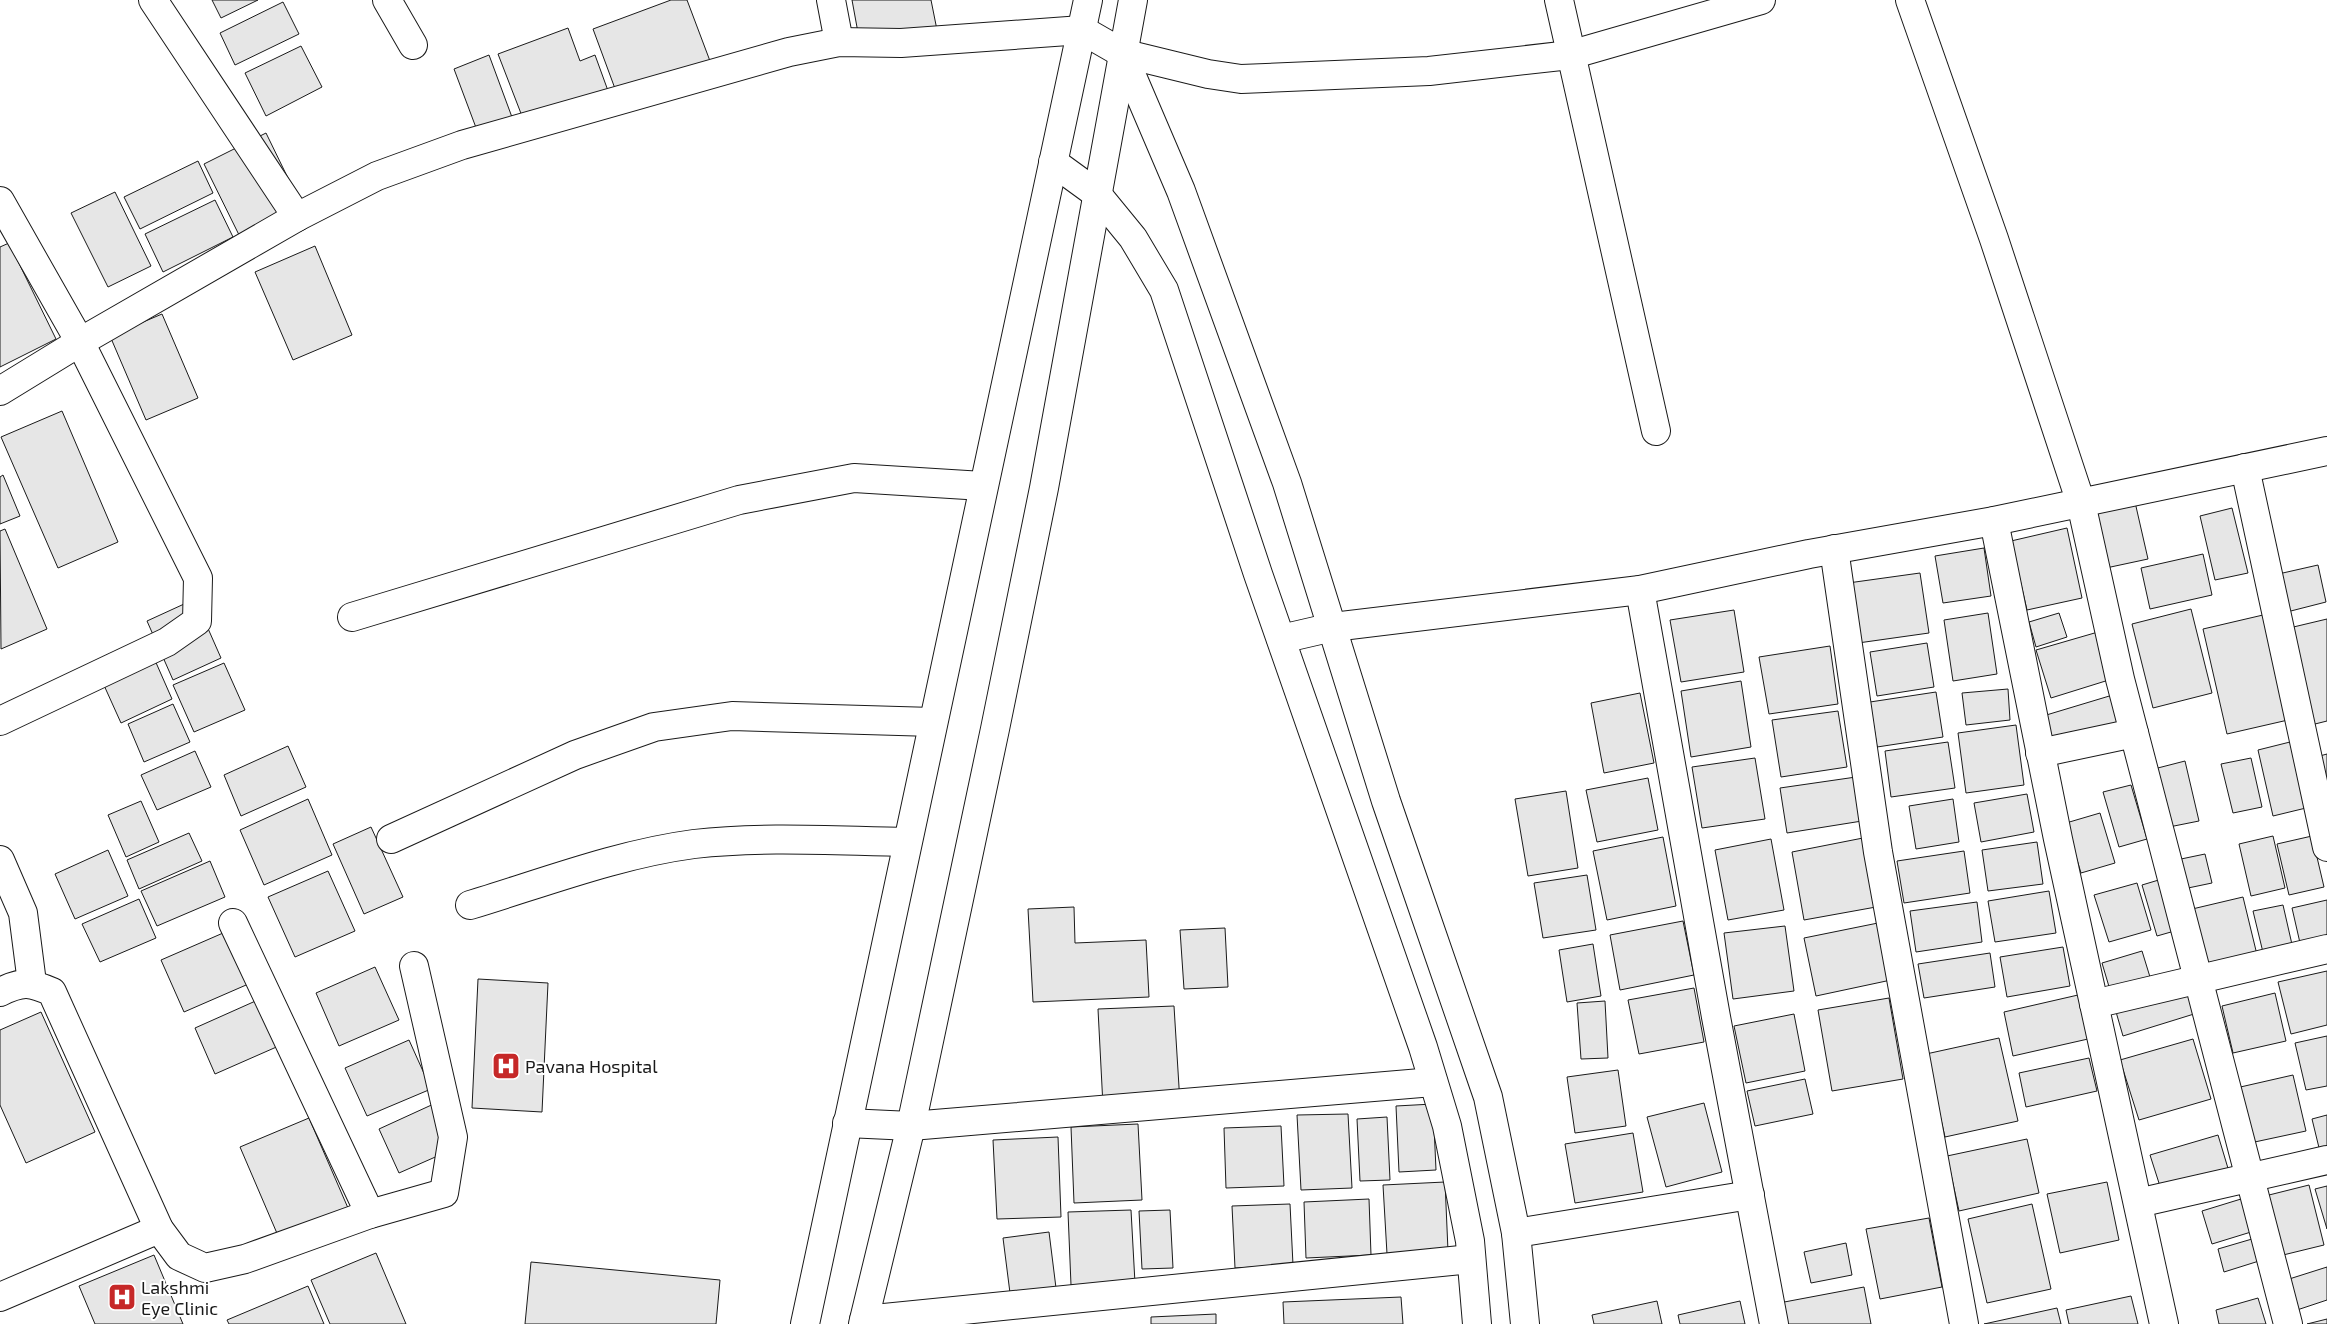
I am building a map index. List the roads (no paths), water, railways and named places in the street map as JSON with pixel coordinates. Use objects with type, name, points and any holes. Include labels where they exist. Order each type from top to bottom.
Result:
[{"type":"street","points":[[153,0],[297,217]]},
{"type":"street","points":[[387,0],[413,45]]},
{"type":"street","points":[[830,0],[838,42]]},
{"type":"street","points":[[805,1324],[1088,0]]},
{"type":"street","points":[[1133,0],[1042,498],[911,1126],[864,1322],[1471,1259]]},
{"type":"street","points":[[1559,0],[1656,431]]},
{"type":"street","points":[[0,391],[80,342],[297,217],[377,176],[462,145],[789,52],[838,42],[901,44],[1082,30],[1122,53],[1208,74],[1241,79],[1429,71],[1570,55],[1761,0]]},
{"type":"street","points":[[1910,0],[1994,239],[2081,503],[2120,679],[2288,1324]]},
{"type":"street","points":[[1122,53],[1182,191],[1287,483],[1386,801],[1488,1097],[1516,1233],[1524,1324]]},
{"type":"street","points":[[1052,162],[1097,194],[1133,238],[1164,290],[1281,639],[1402,984],[1447,1126],[1470,1241],[1477,1324]]},
{"type":"street","points":[[0,202],[80,342],[198,578],[197,620],[167,642],[0,721]]},
{"type":"street","points":[[1281,639],[1333,627],[1640,590],[1834,549],[1994,521],[2327,451]]},
{"type":"street","points":[[2245,468],[2327,847]]},
{"type":"street","points":[[352,617],[739,500],[800,487],[854,478],[983,486]]},
{"type":"street","points":[[1994,521],[2040,753],[2164,1324]]},
{"type":"street","points":[[1834,549],[1878,852],[1964,1324]]},
{"type":"street","points":[[1640,590],[1774,1324]]},
{"type":"street","points":[[391,839],[575,754],[654,728],[732,716],[933,722]]},
{"type":"street","points":[[2040,753],[2134,733]]},
{"type":"street","points":[[470,905],[637,854],[694,844],[750,840],[907,842]]},
{"type":"street","points":[[0,860],[23,913],[32,983]]},
{"type":"street","points":[[233,923],[370,1214]]},
{"type":"street","points":[[2094,1004],[2327,949]]},
{"type":"street","points":[[0,992],[32,983],[52,992],[160,1229],[179,1256],[205,1268],[245,1259],[370,1214],[444,1193],[452,1137],[414,966]]},
{"type":"street","points":[[847,1123],[911,1126],[1433,1082]]},
{"type":"street","points":[[2138,1203],[2327,1160]]},
{"type":"street","points":[[1516,1233],[1750,1195]]},
{"type":"street","points":[[0,1297],[160,1229]]},
{"type":"place","name":"Pavana Hospital","points":[[506,1066]]},
{"type":"place","name":"Lakshmi Eye Clinic","points":[[122,1297]]}]
